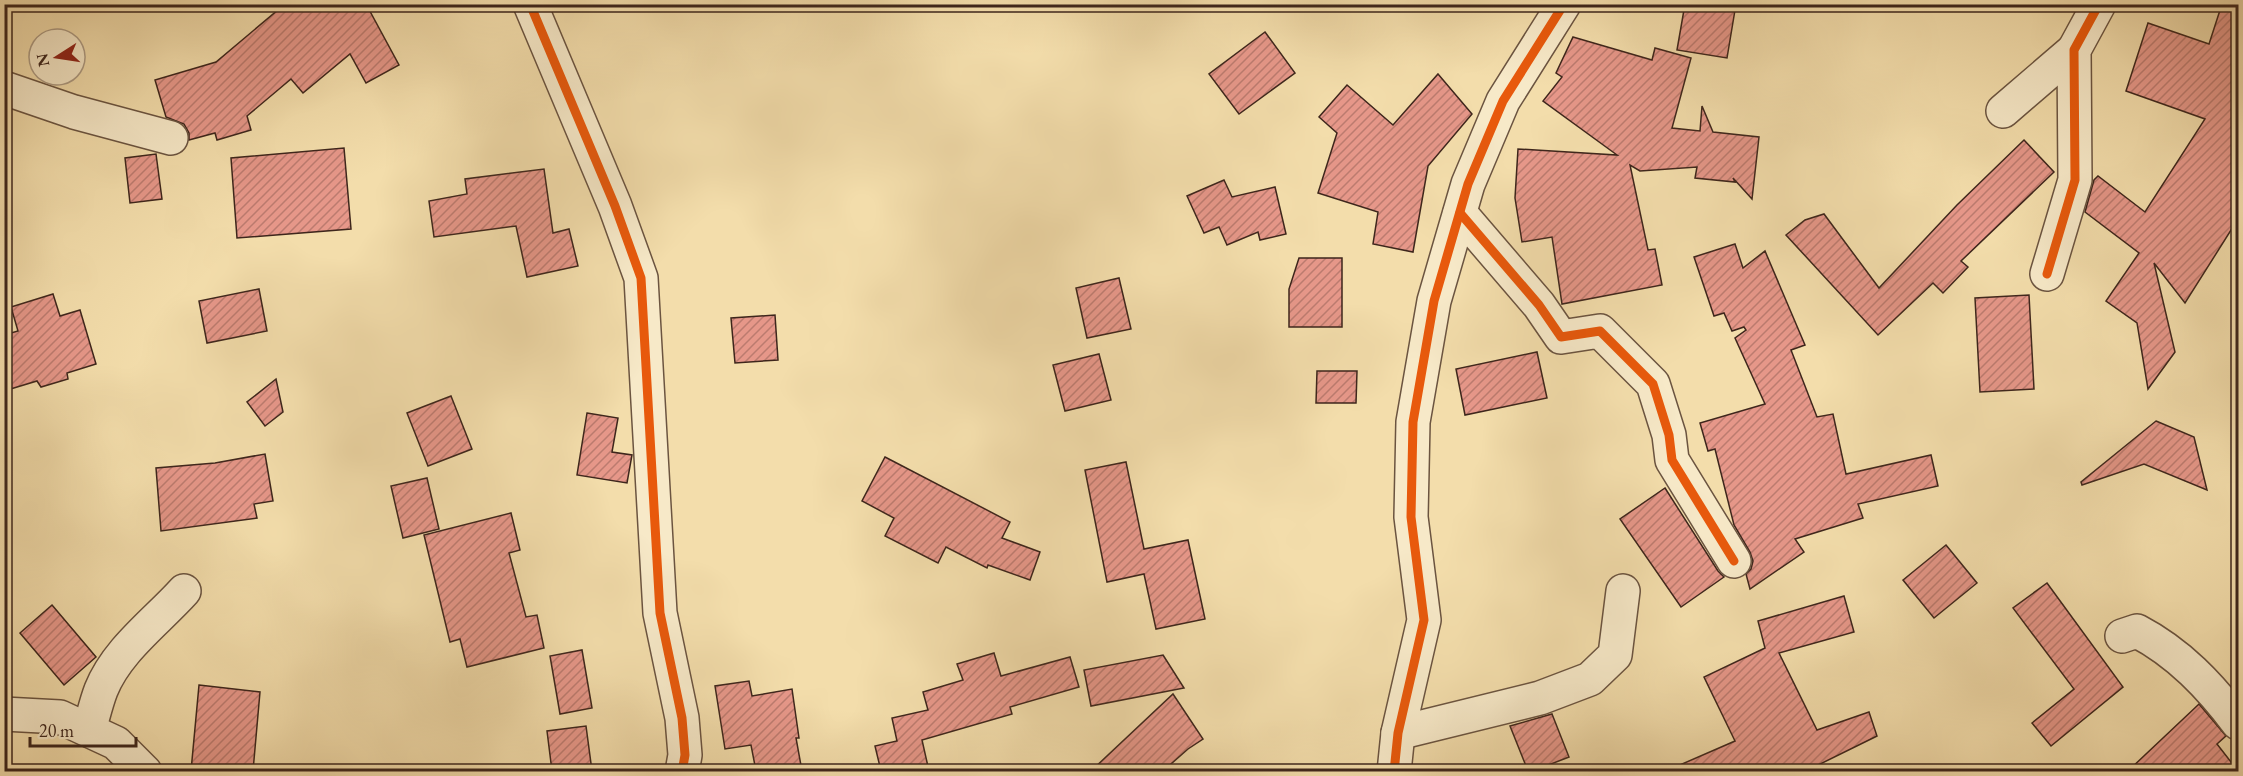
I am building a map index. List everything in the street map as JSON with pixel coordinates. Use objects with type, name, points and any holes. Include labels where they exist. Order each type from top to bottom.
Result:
[{"type":"street","points":[[530,4],[615,206],[641,278],[660,613],[682,718],[685,754],[682,771]]},
{"type":"street","points":[[1394,771],[1398,732],[1424,620],[1411,517],[1413,422],[1434,301],[1468,184],[1503,101],[1564,4]]},
{"type":"street","points":[[2003,111],[2074,50],[2099,4]]},
{"type":"street","points":[[2047,274],[2075,180],[2074,50]]},
{"type":"street","points":[[4,88],[74,112],[171,138]]},
{"type":"street","points":[[1460,213],[1539,305],[1561,337],[1600,331],[1653,384],[1670,435],[1672,460],[1734,561]]},
{"type":"street","points":[[89,730],[101,689],[120,659],[141,634],[184,591]]},
{"type":"street","points":[[1398,732],[1540,698],[1590,680],[1615,655],[1623,591]]},
{"type":"street","points":[[2122,636],[2137,631],[2160,643],[2187,665],[2222,702],[2238,723]]},
{"type":"street","points":[[4,714],[60,717],[116,743],[145,771]]},
{"type":"building","points":[[285,4],[366,4],[399,65],[366,83],[350,54],[303,93],[291,79],[247,116],[251,130],[217,140],[215,133],[189,140],[189,133],[184,124],[166,117],[155,80],[216,62]]},
{"type":"building","points":[[1685,4],[1736,4],[1727,58],[1677,50]]},
{"type":"building","points":[[2222,4],[2238,4],[2238,219],[2185,303],[2154,263],[2175,352],[2148,389],[2137,323],[2106,301],[2139,253],[2085,212],[2094,180],[2098,176],[2145,212],[2205,119],[2126,91],[2148,23],[2209,44]]},
{"type":"building","points":[[1265,32],[1295,73],[1239,114],[1209,74]]},
{"type":"building","points":[[1573,37],[1652,60],[1655,48],[1691,58],[1672,128],[1700,131],[1702,106],[1713,132],[1759,137],[1752,199],[1733,178],[1735,182],[1695,178],[1697,167],[1640,171],[1630,165],[1648,250],[1655,249],[1662,285],[1562,304],[1552,237],[1522,242],[1515,198],[1518,149],[1617,155],[1543,101],[1562,77],[1556,73]]},
{"type":"building","points":[[1438,74],[1472,114],[1428,166],[1413,252],[1373,244],[1378,212],[1318,193],[1337,133],[1319,117],[1347,85],[1393,125]]},
{"type":"building","points":[[2024,140],[2054,172],[1961,261],[1968,267],[1943,293],[1933,283],[1878,335],[1786,235],[1805,220],[1824,214],[1879,288],[1957,205]]},
{"type":"building","points":[[344,148],[351,229],[237,238],[231,158]]},
{"type":"building","points":[[156,154],[162,199],[130,203],[125,158]]},
{"type":"building","points":[[544,169],[553,233],[569,229],[578,266],[527,277],[516,226],[434,237],[429,201],[467,194],[465,179]]},
{"type":"building","points":[[1224,180],[1232,197],[1275,187],[1286,234],[1260,240],[1258,232],[1227,245],[1219,227],[1204,233],[1187,196]]},
{"type":"building","points":[[1735,244],[1743,268],[1765,251],[1805,345],[1791,350],[1817,417],[1833,414],[1846,474],[1931,455],[1938,486],[1858,504],[1863,518],[1795,539],[1804,552],[1750,589],[1746,574],[1751,569],[1753,561],[1734,525],[1715,449],[1708,451],[1700,423],[1765,404],[1735,338],[1746,330],[1744,327],[1732,331],[1724,313],[1714,316],[1694,257]]},
{"type":"building","points":[[1299,258],[1342,258],[1342,327],[1289,327],[1289,289]]},
{"type":"building","points":[[1119,278],[1131,329],[1087,338],[1076,288]]},
{"type":"building","points":[[259,289],[267,331],[207,343],[199,301]]},
{"type":"building","points":[[53,294],[60,316],[80,310],[96,364],[67,373],[68,379],[41,387],[37,381],[4,391],[4,335],[18,331],[11,307]]},
{"type":"building","points":[[2029,295],[2034,389],[1980,392],[1975,298]]},
{"type":"building","points":[[775,315],[778,360],[735,363],[731,318]]},
{"type":"building","points":[[1537,352],[1547,398],[1465,415],[1456,369]]},
{"type":"building","points":[[1099,354],[1111,400],[1065,411],[1053,365]]},
{"type":"building","points":[[1317,371],[1357,371],[1356,403],[1316,403]]},
{"type":"building","points":[[276,379],[283,412],[265,426],[247,402]]},
{"type":"building","points":[[451,396],[472,449],[428,466],[407,413]]},
{"type":"building","points":[[587,413],[618,418],[612,452],[632,455],[627,483],[577,475]]},
{"type":"building","points":[[2156,421],[2194,437],[2207,490],[2144,464],[2082,485],[2081,482]]},
{"type":"building","points":[[265,454],[273,501],[254,504],[257,518],[161,531],[156,468],[215,463]]},
{"type":"building","points":[[885,457],[1010,522],[1002,538],[1040,552],[1030,580],[988,565],[987,568],[946,547],[938,563],[885,536],[894,518],[862,501]]},
{"type":"building","points":[[1126,462],[1144,549],[1188,540],[1205,619],[1156,629],[1144,574],[1107,582],[1085,470]]},
{"type":"building","points":[[427,478],[439,529],[403,538],[391,486]]},
{"type":"building","points":[[1665,488],[1724,577],[1681,607],[1620,519]]},
{"type":"building","points":[[511,513],[520,550],[509,553],[526,617],[537,615],[544,648],[467,667],[460,639],[450,642],[424,535]]},
{"type":"building","points":[[1946,545],[1977,583],[1934,618],[1903,580]]},
{"type":"building","points":[[2047,583],[2123,687],[2051,746],[2032,723],[2074,689],[2013,608]]},
{"type":"building","points":[[1844,596],[1854,632],[1779,653],[1817,730],[1869,712],[1877,736],[1806,771],[1666,771],[1735,741],[1704,677],[1765,648],[1758,621]]},
{"type":"building","points":[[52,605],[96,657],[64,685],[20,633]]},
{"type":"building","points":[[582,650],[592,708],[560,714],[550,656]]},
{"type":"building","points":[[994,653],[1001,676],[1070,657],[1079,687],[1010,707],[1012,714],[922,740],[929,771],[881,771],[875,746],[897,741],[892,718],[928,710],[923,692],[963,680],[957,664]]},
{"type":"building","points":[[1163,655],[1184,688],[1091,706],[1084,670]]},
{"type":"building","points":[[749,681],[752,696],[792,689],[799,738],[796,738],[802,771],[756,771],[751,745],[725,749],[715,686]]},
{"type":"building","points":[[199,685],[260,692],[253,771],[191,771]]},
{"type":"building","points":[[1173,694],[1203,739],[1163,771],[1091,771]]},
{"type":"building","points":[[2199,704],[2226,736],[2217,744],[2238,771],[2128,771]]},
{"type":"building","points":[[1552,714],[1569,757],[1528,771],[1510,726]]},
{"type":"building","points":[[586,726],[592,771],[552,771],[547,731]]},
{"type":"cycle path","points":[[530,4],[615,206],[641,278],[660,613],[682,718],[685,755],[682,772]]},
{"type":"cycle path","points":[[1394,772],[1398,733],[1424,620],[1411,517],[1413,422],[1434,301],[1468,184],[1503,101],[1564,4]]},
{"type":"cycle path","points":[[2047,274],[2075,180],[2074,50],[2099,4]]},
{"type":"cycle path","points":[[1460,213],[1539,305],[1561,337],[1600,331],[1653,384],[1669,435],[1672,460],[1734,561]]}]
